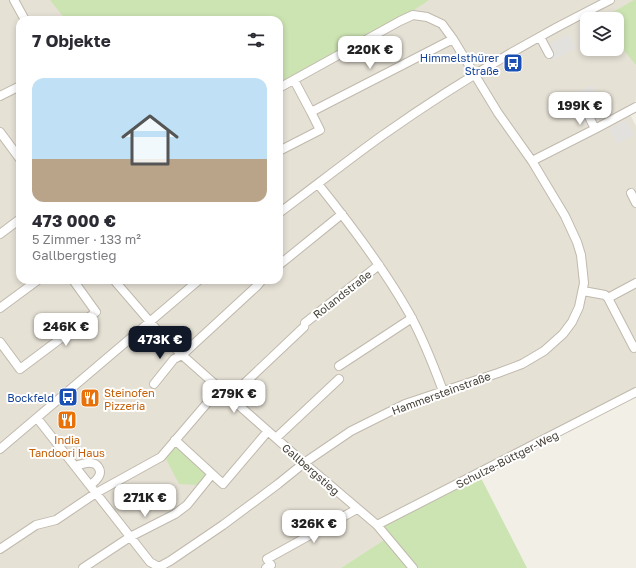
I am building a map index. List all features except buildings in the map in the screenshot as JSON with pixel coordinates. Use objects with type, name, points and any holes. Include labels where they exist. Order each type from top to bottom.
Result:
[{"type":"street","points":[[14,0],[23,16]]},
{"type":"street","points":[[283,210],[384,134],[475,75],[540,36],[610,0]]},
{"type":"street","name":"Hammersteinstraße","points":[[37,418],[150,562],[159,567],[223,525],[304,463],[351,431],[405,404],[522,364],[544,351],[559,338],[572,322],[583,291],[584,282],[581,255],[577,242],[565,216],[532,161],[498,113],[453,39],[442,24],[426,17],[413,15],[283,86]]},
{"type":"street","points":[[540,36],[549,54]]},
{"type":"street","points":[[311,112],[453,39]]},
{"type":"street","points":[[283,149],[320,130],[294,80]]},
{"type":"street","points":[[0,96],[16,88]]},
{"type":"street","points":[[580,98],[595,129]]},
{"type":"street","points":[[532,161],[636,107]]},
{"type":"street","points":[[0,132],[16,151]]},
{"type":"street","name":"Rolandstraße","points":[[318,184],[379,265],[412,318],[433,363],[443,391]]},
{"type":"street","points":[[631,193],[636,203]]},
{"type":"street","points":[[283,262],[342,214]]},
{"type":"street","points":[[0,234],[16,222]]},
{"type":"street","name":"Rolandstraße","points":[[230,397],[304,325],[379,265]]},
{"type":"street","points":[[608,298],[636,283]]},
{"type":"street","points":[[0,308],[33,284]]},
{"type":"street","points":[[0,342],[20,369],[96,312],[76,284]]},
{"type":"street","name":"Gallbergstieg","points":[[118,284],[182,355],[304,463],[377,525],[413,568]]},
{"type":"street","points":[[0,449],[194,284]]},
{"type":"street","points":[[154,384],[174,359],[182,355],[259,284]]},
{"type":"street","points":[[583,291],[605,295],[608,298],[634,348],[636,347]]},
{"type":"street","points":[[339,366],[412,318]]},
{"type":"street","name":"Gallbergstieg","points":[[276,438],[339,379]]},
{"type":"street","points":[[0,549],[36,525],[56,520],[96,493],[161,457],[220,388]]},
{"type":"street","name":"Schulze-Büttger-Weg","points":[[377,525],[636,392]]},
{"type":"street","points":[[174,440],[223,484],[268,431]]},
{"type":"street","points":[[75,466],[90,462],[95,463],[99,467],[99,477],[90,485]]},
{"type":"street","points":[[83,568],[130,537],[175,514],[187,505],[212,474]]},
{"type":"street","points":[[266,568],[271,565],[267,559],[357,508]]},
{"type":"shaded area","points":[[0,0],[636,0],[636,101],[626,107],[636,126],[636,395],[384,526],[390,536],[341,568],[0,568]]},
{"type":"shaded area","points":[[569,34],[576,48],[551,61],[544,47]]},
{"type":"shaded area","points":[[592,85],[608,115],[585,127],[569,97]]},
{"type":"shaded area","points":[[626,120],[634,135],[617,144],[609,129]]},
{"type":"green space","points":[[50,0],[429,0],[399,20],[283,82],[283,16],[63,16]]},
{"type":"green space","points":[[636,0],[636,65],[624,50],[624,12],[613,12]]},
{"type":"green space","points":[[174,446],[208,474],[199,485],[179,484],[165,457]]},
{"type":"green space","points":[[480,476],[527,568],[341,568],[390,536],[383,527]]},
{"type":"place","name":"Himmelsthürer Straße","points":[[513,63]]},
{"type":"place","name":"Bockfeld","points":[[68,397]]},
{"type":"place","name":"Steinofen Pizzeria","points":[[90,398]]},
{"type":"place","name":"India Tandoori Haus","points":[[67,420]]}]
